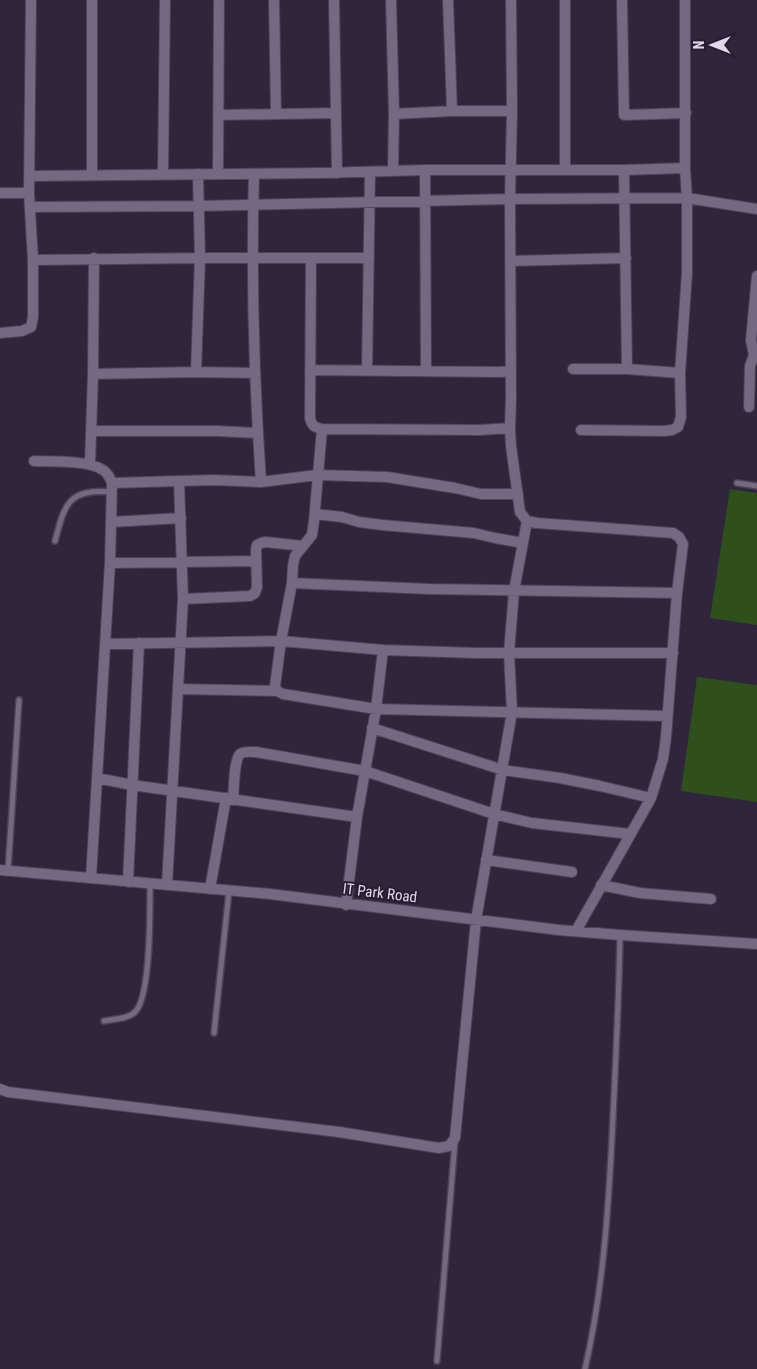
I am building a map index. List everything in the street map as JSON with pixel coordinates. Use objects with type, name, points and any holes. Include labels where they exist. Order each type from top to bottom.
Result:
[{"type":"street","points":[[0,333],[22,331],[31,327],[34,317],[29,193],[31,0]]},
{"type":"street","points":[[92,0],[92,175]]},
{"type":"street","points":[[163,174],[165,0]]},
{"type":"street","points":[[218,174],[219,0]]},
{"type":"street","points":[[274,0],[276,114]]},
{"type":"street","points":[[334,0],[337,173]]},
{"type":"street","points":[[391,0],[394,114],[393,171]]},
{"type":"street","points":[[448,0],[452,111]]},
{"type":"street","points":[[511,0],[512,399],[510,428],[520,512],[527,521],[537,524],[673,533],[679,537],[683,544],[663,759],[651,798],[576,931]]},
{"type":"street","points":[[565,0],[565,170]]},
{"type":"street","points":[[622,0],[624,115],[686,113]]},
{"type":"street","points":[[581,430],[664,431],[678,427],[687,273],[685,0]]},
{"type":"street","points":[[394,114],[452,111],[512,111]]},
{"type":"street","points":[[219,116],[336,113]]},
{"type":"street","points":[[29,176],[685,168]]},
{"type":"street","points":[[426,170],[426,371]]},
{"type":"street","points":[[624,170],[627,369]]},
{"type":"street","points":[[367,371],[370,172]]},
{"type":"street","points":[[196,372],[200,258],[198,174]]},
{"type":"street","points":[[254,174],[252,258],[257,433],[261,482]]},
{"type":"street","points":[[0,193],[29,193]]},
{"type":"street","points":[[30,207],[199,206],[426,200],[687,198],[757,209]]},
{"type":"street","points":[[33,260],[94,258],[369,258]]},
{"type":"street","points":[[90,464],[94,258]]},
{"type":"street","points":[[311,258],[310,418],[315,428],[480,430],[510,428]]},
{"type":"street","points":[[511,261],[626,258]]},
{"type":"street","points":[[749,407],[750,366],[754,355],[752,340],[757,276]]},
{"type":"street","points":[[574,369],[627,369],[680,373]]},
{"type":"street","points":[[310,370],[511,371]]},
{"type":"street","points":[[93,374],[255,373]]},
{"type":"street","points":[[277,691],[275,686],[281,641],[295,556],[312,535],[322,429]]},
{"type":"street","points":[[91,431],[257,433]]},
{"type":"street","points":[[34,461],[90,464],[109,475],[112,487],[110,563],[91,878]]},
{"type":"street","points":[[112,487],[179,480],[261,482],[317,475],[387,477],[481,494],[518,494]]},
{"type":"street","points":[[167,885],[183,599],[179,480]]},
{"type":"street","points":[[315,514],[382,525],[474,533],[523,543]]},
{"type":"street","points":[[111,522],[181,518]]},
{"type":"street","points":[[0,1089],[8,1092],[338,1132],[439,1148],[449,1146],[455,1138],[476,920],[512,712],[509,653],[514,591],[527,521]]},
{"type":"street","points":[[183,599],[250,596],[255,593],[257,587],[257,545],[261,543],[303,546]]},
{"type":"street","points":[[110,563],[256,561]]},
{"type":"street","points":[[292,583],[429,589],[677,593]]},
{"type":"street","points":[[105,644],[281,641],[383,650],[509,653],[673,653]]},
{"type":"street","points":[[128,882],[139,643]]},
{"type":"street","points":[[346,904],[357,817],[376,709],[383,650]]},
{"type":"street","points":[[178,689],[277,691],[283,694],[376,709],[667,716]]},
{"type":"street","points":[[372,728],[502,770],[560,778],[651,798]]},
{"type":"street","points":[[210,889],[237,759],[241,753],[246,752],[256,752],[365,771],[494,814],[532,823],[630,834]]},
{"type":"street","points":[[97,778],[132,785],[357,817]]},
{"type":"street","points":[[486,860],[572,872]]},
{"type":"street","name":"IT Park Road","points":[[4,871],[270,894],[576,931],[757,944]]},
{"type":"street","points":[[601,885],[640,893],[711,899]]},
{"type":"lane","points":[[738,483],[757,486]]},
{"type":"lane","points":[[55,541],[65,508],[71,500],[83,493],[112,487]]},
{"type":"lane","points":[[4,871],[19,700]]},
{"type":"lane","points":[[104,1021],[126,1017],[136,1011],[144,992],[150,925],[150,884]]},
{"type":"lane","points":[[214,1032],[229,891]]},
{"type":"lane","points":[[585,1369],[594,1330],[609,1188],[620,987],[620,935]]},
{"type":"lane","points":[[437,1361],[455,1138]]},
{"type":"green space","points":[[730,489],[757,493],[757,625],[710,618]]},
{"type":"green space","points":[[697,677],[757,685],[757,802],[681,791]]}]
